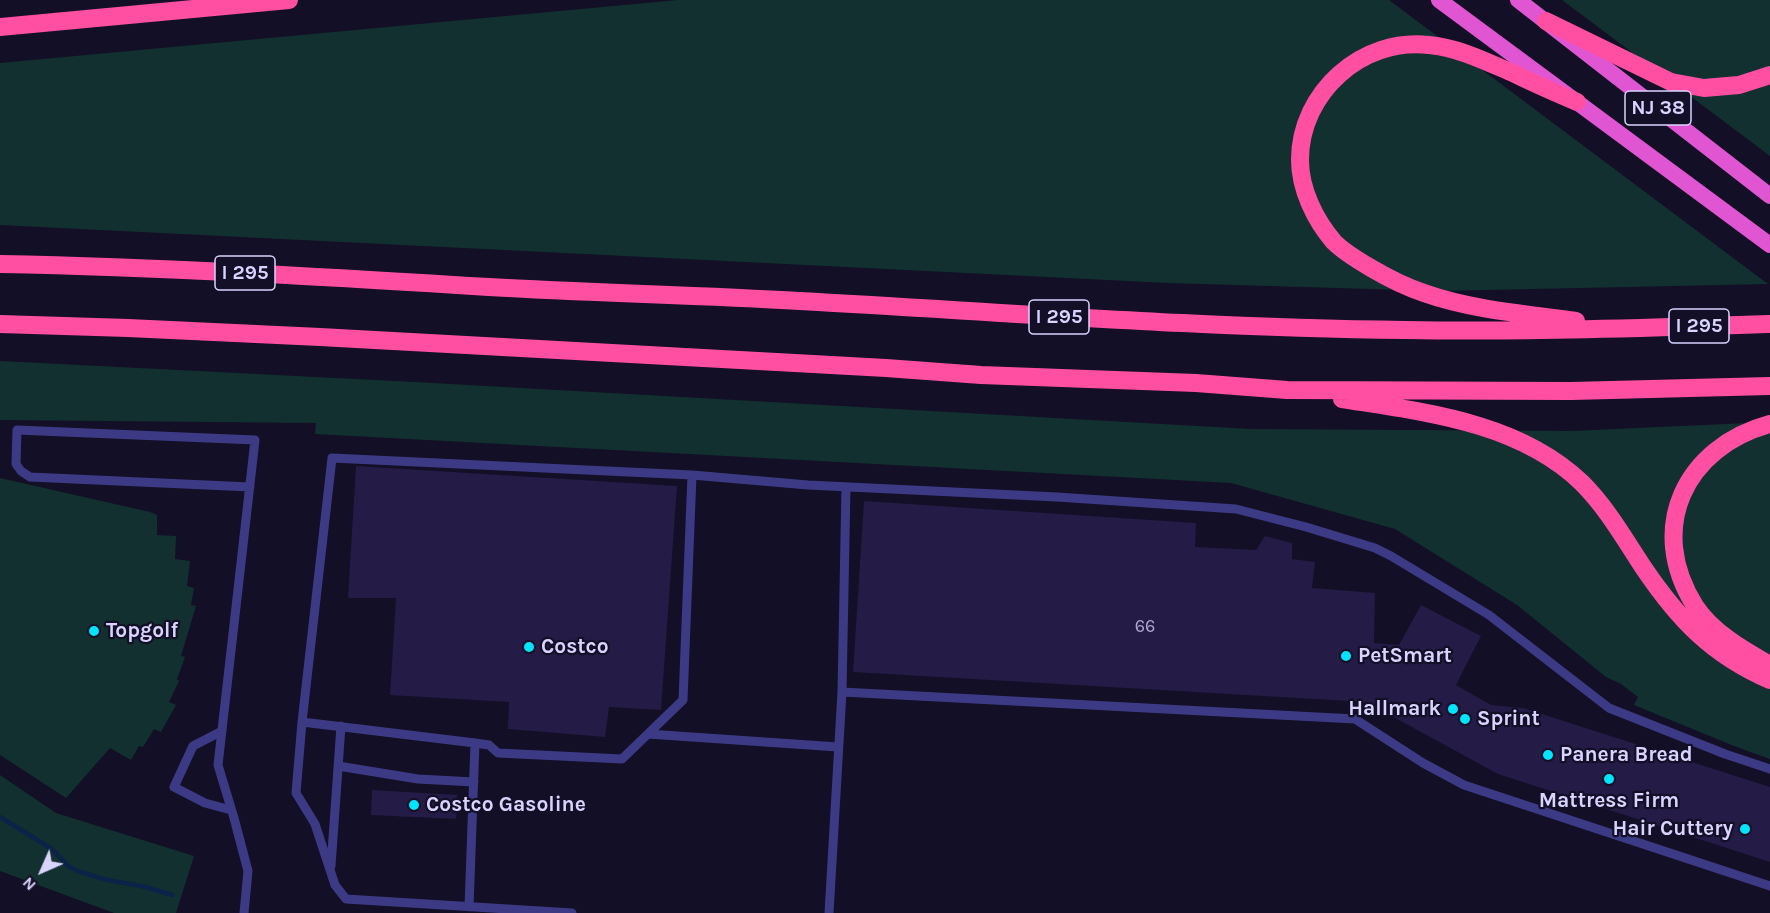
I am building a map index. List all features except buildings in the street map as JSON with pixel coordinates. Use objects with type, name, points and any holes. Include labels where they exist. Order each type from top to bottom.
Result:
[{"type":"highway","points":[[0,27],[289,0]]},
{"type":"highway","name":"NJ 38","points":[[1439,0],[1770,245]]},
{"type":"highway","name":"NJ 38","points":[[1518,0],[1770,196]]},
{"type":"highway","points":[[1546,21],[1671,82],[1704,88],[1739,85],[1770,75]]},
{"type":"highway","points":[[1577,102],[1457,51],[1429,45],[1401,45],[1374,52],[1350,65],[1329,83],[1313,107],[1303,132],[1300,160],[1304,189],[1316,217],[1335,243],[1362,263],[1392,280],[1425,294],[1461,303],[1628,329]]},
{"type":"highway","name":"I 295","points":[[0,264],[245,273],[799,301],[1163,323],[1401,330],[1628,329],[1770,324]]},
{"type":"highway","points":[[0,324],[310,336],[981,375],[1196,383],[1287,390],[1560,391],[1770,386]]},
{"type":"highway","points":[[1287,390],[1423,412],[1457,420],[1491,429],[1554,460],[1581,483],[1605,510],[1645,570],[1707,643],[1731,660],[1770,680]]},
{"type":"highway","points":[[1770,424],[1753,428],[1725,442],[1701,463],[1684,489],[1675,518],[1673,549],[1681,579],[1696,607],[1719,632],[1748,653],[1770,665]]},
{"type":"lane","points":[[244,913],[248,871],[218,765],[255,440],[17,430],[16,464],[30,477],[249,487]]},
{"type":"lane","points":[[572,913],[346,899],[335,885],[315,824],[296,794],[332,458],[692,475],[846,487],[1145,502],[1236,509],[1375,548],[1442,585],[1489,615],[1610,708],[1725,754],[1770,769]]},
{"type":"lane","points":[[302,722],[489,745],[498,753],[622,759],[683,700],[692,475]]},
{"type":"lane","points":[[828,913],[842,692],[846,487]]},
{"type":"lane","points":[[842,692],[1355,719],[1423,763],[1464,785],[1770,886]]},
{"type":"lane","points":[[330,871],[341,726]]},
{"type":"lane","points":[[222,731],[193,746],[174,787],[205,803],[231,810]]},
{"type":"lane","points":[[648,734],[838,747]]},
{"type":"lane","points":[[469,907],[475,743]]},
{"type":"lane","points":[[338,766],[418,779],[474,782]]},
{"type":"green space","points":[[678,0],[1389,0],[1768,284],[1438,291],[1168,283],[0,225],[0,63]]},
{"type":"green space","points":[[1562,0],[1770,0],[1770,156]]},
{"type":"green space","points":[[0,361],[1251,429],[1571,431],[1770,422],[1770,759],[1634,705],[1638,697],[1621,684],[1606,677],[1517,605],[1395,529],[1231,483],[315,434],[316,423],[0,420]]},
{"type":"green space","name":"Topgolf","points":[[0,478],[157,515],[157,535],[176,536],[175,559],[190,561],[187,586],[194,588],[191,605],[196,606],[181,656],[185,657],[177,679],[179,681],[169,702],[176,705],[161,732],[154,729],[143,747],[139,746],[131,760],[110,748],[66,798],[0,755]]},
{"type":"green space","points":[[0,775],[56,813],[194,856],[176,913],[114,913],[0,871]]},
{"type":"waterway","points":[[0,817],[52,849],[68,866],[78,871],[172,895]]},
{"type":"place","name":"Topgolf","points":[[94,631]]},
{"type":"place","name":"Costco","points":[[529,647]]},
{"type":"place","name":"PetSmart","points":[[1346,656]]},
{"type":"place","name":"Hallmark","points":[[1453,709]]},
{"type":"place","name":"Sprint","points":[[1465,719]]},
{"type":"place","name":"Panera Bread","points":[[1548,755]]},
{"type":"place","name":"Mattress Firm","points":[[1609,779]]},
{"type":"place","name":"Costco Gasoline","points":[[414,805]]},
{"type":"place","name":"Hair Cuttery","points":[[1745,829]]}]
